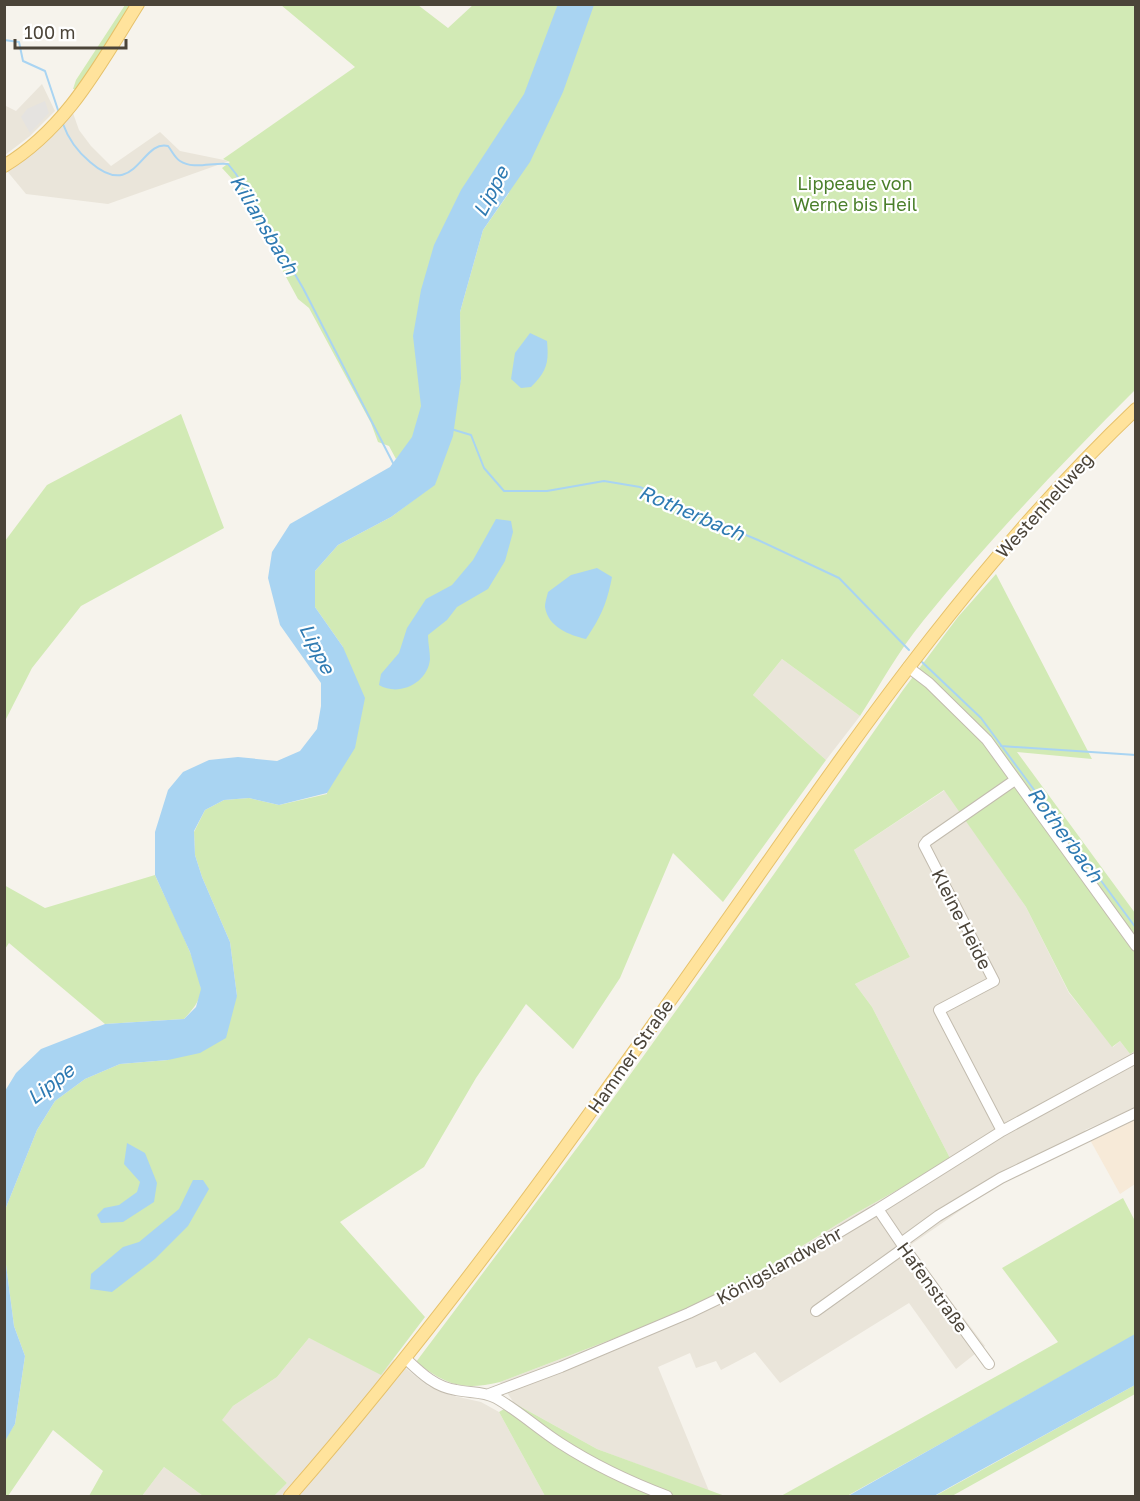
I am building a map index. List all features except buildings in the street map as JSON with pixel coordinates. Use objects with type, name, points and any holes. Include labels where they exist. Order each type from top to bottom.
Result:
[{"type":"main road","points":[[4,166],[40,140],[70,109],[138,4]]},
{"type":"main road","name":"Westenhellweg","points":[[956,605],[1019,529],[1068,476],[1136,409]]},
{"type":"main road","name":"Hammer Straße","points":[[290,1497],[406,1359],[537,1188],[817,791],[956,605]]},
{"type":"street","points":[[908,667],[929,683],[976,728],[1136,946]]},
{"type":"street","name":"Kleine Heide","points":[[1002,1131],[939,1010],[994,981],[924,845],[1015,780]]},
{"type":"street","name":"Königslandwehr","points":[[406,1359],[422,1374],[438,1384],[458,1391],[489,1394],[561,1367],[689,1313],[766,1276],[1002,1131],[1136,1058]]},
{"type":"street","points":[[816,1311],[938,1216],[1001,1178],[1136,1113]]},
{"type":"street","name":"Hafenstraße","points":[[878,1209],[902,1246],[989,1364]]},
{"type":"street","points":[[489,1394],[559,1443],[597,1466],[667,1497]]},
{"type":"shaded area","points":[[42,84],[55,111],[30,136],[5,155],[4,105],[16,111]]},
{"type":"shaded area","points":[[45,101],[49,113],[30,133],[21,117],[27,109]]},
{"type":"shaded area","points":[[73,113],[79,130],[111,166],[160,132],[180,151],[229,161],[108,204],[26,194],[7,171],[43,143]]},
{"type":"shaded area","points":[[782,659],[860,716],[826,760],[753,695]]},
{"type":"shaded area","points":[[945,790],[1026,907],[1069,993],[1113,1047],[1120,1041],[1130,1054],[1135,1051],[1135,1108],[1085,1130],[1089,1138],[1003,1181],[909,1246],[985,1346],[956,1369],[909,1303],[780,1383],[755,1352],[721,1370],[716,1361],[696,1368],[690,1353],[658,1367],[709,1491],[597,1449],[514,1403],[500,1382],[686,1311],[762,1271],[851,1216],[951,1160],[872,1007],[855,984],[910,957],[854,850]]},
{"type":"shaded area","points":[[1135,1117],[1135,1184],[1120,1194],[1089,1138]]},
{"type":"shaded area","points":[[309,1338],[381,1374],[394,1359],[428,1386],[454,1396],[481,1402],[499,1412],[545,1496],[274,1496],[287,1483],[221,1420],[233,1406],[277,1377]]},
{"type":"shaded area","points":[[164,1467],[203,1496],[142,1496]]},
{"type":"green space","name":"Lippeaue von Werne bis Heil","points":[[474,4],[1135,5],[1135,390],[1026,502],[948,591],[906,644],[860,716],[782,659],[753,695],[826,760],[723,902],[673,853],[620,978],[573,1049],[526,1004],[476,1078],[424,1167],[340,1222],[425,1317],[381,1375],[309,1338],[277,1377],[233,1406],[222,1420],[287,1483],[274,1496],[203,1496],[164,1467],[142,1496],[89,1496],[103,1471],[53,1430],[8,1496],[5,1496],[4,1441],[15,1424],[25,1356],[14,1326],[5,1257],[5,1210],[37,1130],[55,1101],[85,1079],[120,1064],[168,1060],[237,996],[230,942],[202,877],[195,855],[194,832],[205,810],[224,800],[249,798],[279,805],[327,794],[343,647],[315,607],[315,571],[338,545],[391,517],[435,484],[461,379],[460,312],[483,230],[509,193],[487,173],[441,407],[396,459],[389,446],[378,442],[371,423],[309,308],[298,299],[234,181],[222,168],[230,162],[223,159],[355,67],[281,5],[418,5],[448,28]]},
{"type":"green space","points":[[125,5],[130,5],[130,10],[79,89],[73,89],[76,80]]},
{"type":"green space","points":[[181,414],[224,528],[81,606],[32,668],[5,721],[5,541],[47,485]]},
{"type":"green space","points":[[996,574],[1092,759],[1017,752],[1135,913],[1135,1051],[1130,1054],[1120,1041],[1112,1047],[1069,992],[1026,907],[944,790],[854,850],[910,957],[855,984],[872,1007],[951,1160],[851,1216],[761,1271],[686,1311],[487,1385],[455,1384],[427,1370],[416,1362],[589,1132],[903,690],[958,617]]},
{"type":"green space","points":[[155,875],[190,952],[200,982],[201,992],[198,1000],[184,1019],[105,1024],[9,943],[5,949],[4,885],[45,908]]},
{"type":"green space","points":[[1123,1198],[1135,1221],[1135,1335],[847,1496],[781,1496],[1058,1342],[1002,1268]]},
{"type":"green space","points":[[1135,1385],[1135,1394],[952,1496],[935,1496]]},
{"type":"green space","points":[[514,1403],[597,1449],[725,1496],[545,1496],[499,1412]]},
{"type":"water","name":"Lippe","points":[[558,4],[594,5],[563,92],[530,162],[483,230],[460,312],[461,379],[453,436],[435,485],[391,517],[338,545],[315,571],[315,607],[343,647],[365,698],[355,748],[327,793],[279,805],[249,798],[224,800],[205,810],[194,831],[195,855],[202,877],[230,942],[237,996],[226,1038],[200,1053],[168,1060],[120,1064],[85,1079],[55,1101],[37,1130],[5,1210],[5,1091],[16,1073],[41,1049],[105,1024],[184,1019],[196,1007],[201,989],[190,952],[155,875],[155,832],[168,790],[183,772],[209,760],[238,757],[277,761],[300,751],[317,729],[321,706],[321,683],[280,625],[268,578],[272,552],[290,524],[390,467],[412,437],[421,406],[413,336],[421,290],[434,245],[461,190],[524,94]]},
{"type":"water","points":[[530,333],[547,341],[548,355],[541,376],[531,387],[521,388],[511,379],[515,353]]},
{"type":"water","points":[[496,519],[511,521],[513,532],[505,561],[488,589],[457,607],[447,620],[428,635],[430,659],[424,675],[418,681],[395,689],[379,685],[381,674],[399,653],[407,628],[426,599],[452,585],[473,560]]},
{"type":"water","points":[[597,568],[612,577],[603,610],[586,639],[566,632],[555,625],[547,614],[545,604],[548,592],[571,575]]},
{"type":"water","points":[[127,1143],[145,1153],[157,1183],[154,1202],[123,1222],[101,1223],[97,1215],[104,1208],[119,1205],[137,1192],[140,1182],[124,1164]]},
{"type":"water","points":[[193,1180],[203,1180],[209,1189],[188,1226],[155,1259],[112,1292],[90,1289],[91,1274],[123,1247],[139,1242],[179,1209]]},
{"type":"water","points":[[5,1257],[14,1326],[25,1356],[15,1424],[5,1441]]},
{"type":"water","points":[[1135,1334],[1135,1385],[934,1496],[848,1496]]},
{"type":"waterway","name":"Kiliansbach","points":[[4,40],[19,42],[23,61],[45,71],[59,113]]},
{"type":"waterway","name":"Kiliansbach","points":[[63,124],[81,154],[105,173],[118,175],[128,173],[159,146],[168,146],[185,164],[228,164],[303,288],[393,463]]},
{"type":"waterway","name":"Rotherbach","points":[[451,429],[471,435],[484,468],[504,491],[547,491],[604,481],[640,487],[839,578],[909,650]]},
{"type":"waterway","name":"Rotherbach","points":[[922,662],[981,718],[1136,928]]},
{"type":"waterway","points":[[1001,746],[1136,755]]}]
